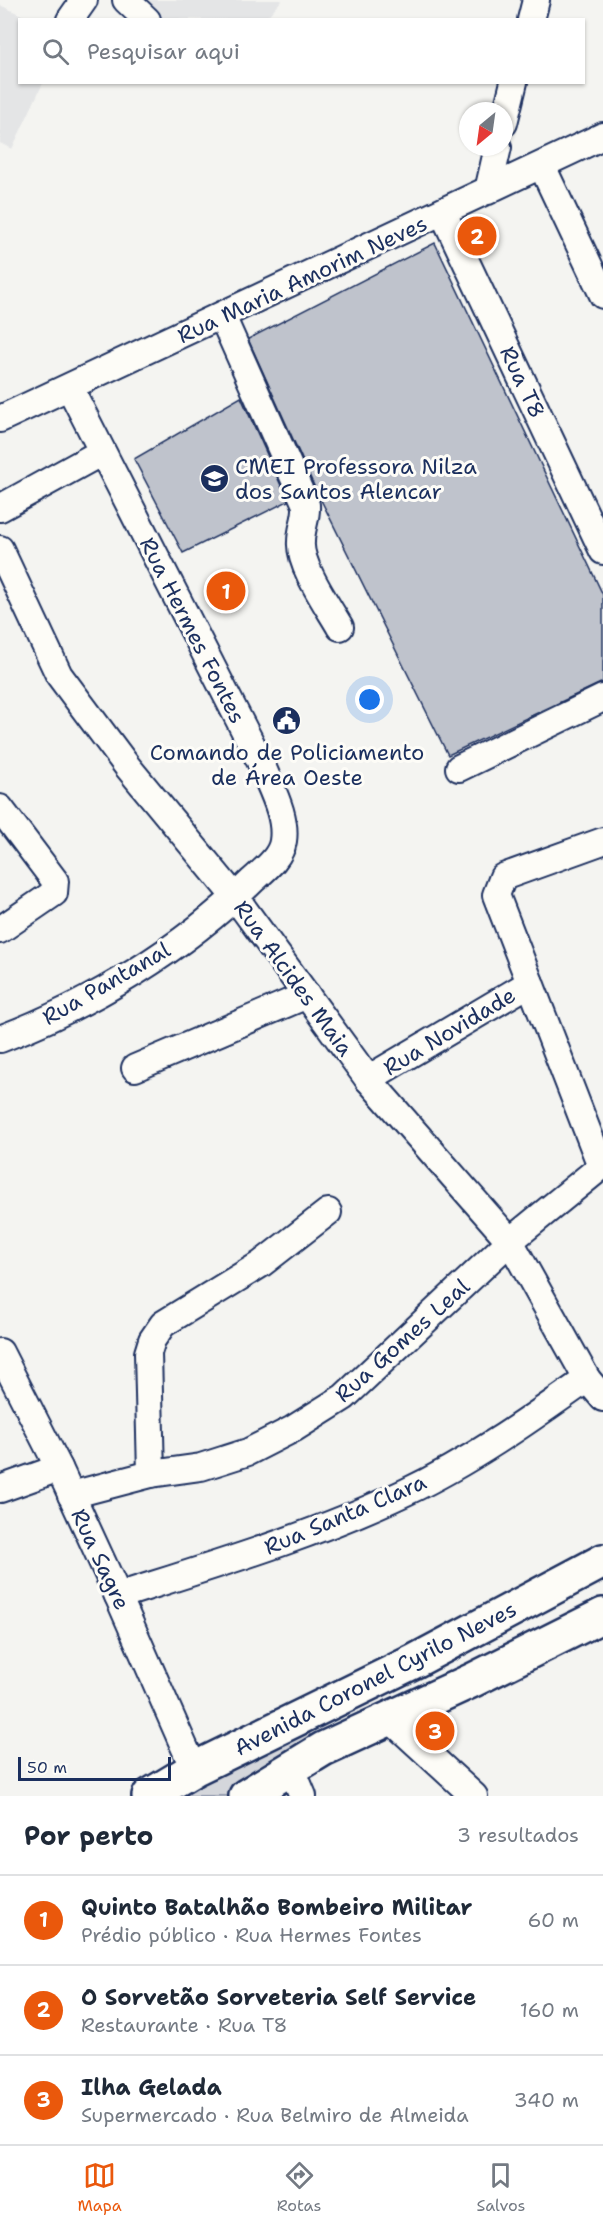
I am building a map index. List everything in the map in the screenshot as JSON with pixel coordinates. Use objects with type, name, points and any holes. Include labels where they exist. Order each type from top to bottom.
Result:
[{"type":"highway","name":"Avenida Coronel Cyrilo Neves","points":[[149,1796],[194,1769],[415,1661],[603,1561]]},
{"type":"highway","name":"Avenida Coronel Cyrilo Neves","points":[[246,1796],[297,1781],[323,1749],[391,1720],[600,1621]]},
{"type":"street","points":[[71,18],[84,0]]},
{"type":"street","points":[[126,0],[145,18]]},
{"type":"street","points":[[532,18],[536,0]]},
{"type":"street","points":[[509,102],[514,84]]},
{"type":"street","name":"Rua Maria Amorim Neves","points":[[0,419],[603,136]]},
{"type":"street","points":[[488,190],[496,156]]},
{"type":"street","points":[[542,166],[603,295]]},
{"type":"street","name":"Rua T8","points":[[443,213],[603,551]]},
{"type":"street","points":[[222,316],[306,505],[307,516],[300,542],[303,558],[340,627]]},
{"type":"street","name":"Rua Hermes Fontes","points":[[70,388],[261,764],[282,817],[284,842],[275,858],[235,897]]},
{"type":"street","points":[[0,508],[102,452]]},
{"type":"street","name":"Rua Alcides Maia","points":[[0,549],[59,675],[127,766],[235,897],[368,1079],[510,1240],[595,1389]]},
{"type":"street","points":[[459,768],[603,698]]},
{"type":"street","points":[[0,808],[55,881],[54,893],[0,930]]},
{"type":"street","points":[[602,1166],[499,907],[497,887],[503,877],[603,841]]},
{"type":"street","name":"Rua Pantanal","points":[[0,1039],[59,1014],[145,966],[235,897]]},
{"type":"street","name":"Rua Novidade","points":[[368,1079],[530,983]]},
{"type":"street","points":[[135,1068],[308,995]]},
{"type":"street","name":"Rua Gomes Leal","points":[[71,1495],[151,1474],[201,1467],[248,1452],[293,1429],[344,1397],[510,1240],[602,1166]]},
{"type":"street","points":[[151,1474],[148,1353],[152,1340],[163,1324],[261,1264],[328,1212]]},
{"type":"street","name":"Rua Sagre","points":[[0,1352],[9,1391],[59,1468],[194,1769]]},
{"type":"street","name":"Rua Santa Clara","points":[[118,1596],[276,1545],[406,1492],[595,1389]]},
{"type":"street","points":[[0,1489],[59,1468]]},
{"type":"street","points":[[391,1720],[474,1796]]},
{"type":"shaded area","points":[[142,0],[282,0],[266,18],[164,18]]},
{"type":"shaded area","points":[[0,5],[28,18],[18,18],[18,84],[43,84],[12,149],[0,143]]},
{"type":"shaded area","points":[[306,1728],[315,1743],[230,1796],[180,1796]]},
{"type":"building","points":[[435,243],[603,595],[603,682],[448,755],[315,488],[248,339]]},
{"type":"building","name":"CMEI Professora Nilza dos Santos Alencar","points":[[241,397],[288,501],[183,553],[134,459]]},
{"type":"place","name":"O Sorvetão Sorveteria Self Service","points":[[477,236]]},
{"type":"place","name":"CMEI Professora Nilza dos Santos Alencar","points":[[214,479]]},
{"type":"place","name":"Quinto Batalhão Bombeiro Militar","points":[[226,591]]},
{"type":"place","name":"Comando de Policiamento de Área Oeste","points":[[287,720]]},
{"type":"place","name":"Ilha Gelada","points":[[435,1731]]}]
